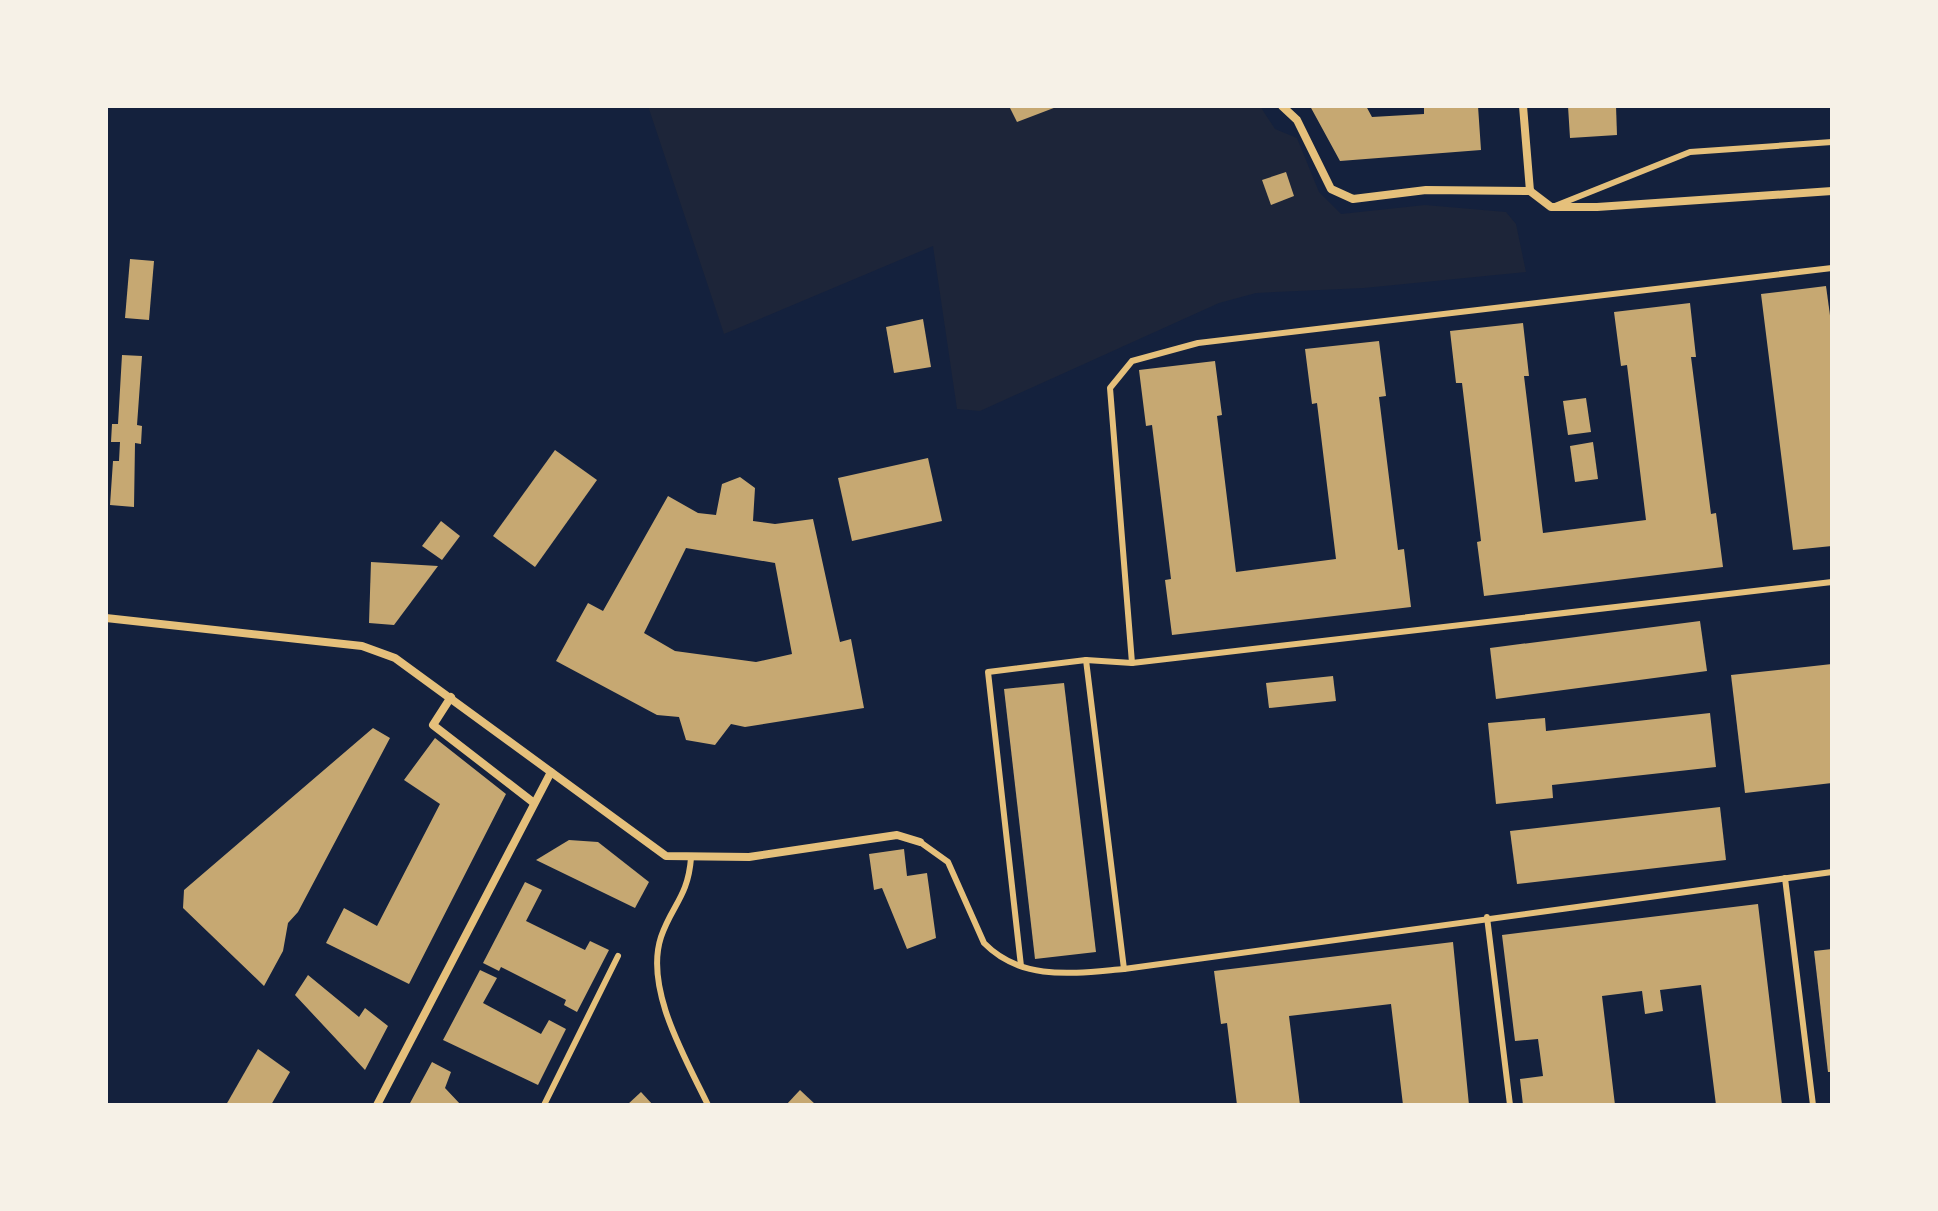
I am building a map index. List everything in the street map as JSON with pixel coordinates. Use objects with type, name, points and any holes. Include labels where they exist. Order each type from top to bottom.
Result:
[{"type":"street","points":[[1282,106],[1297,120],[1331,189],[1340,196],[1353,199],[1426,190],[1530,191],[1551,207],[1832,191]]},
{"type":"street","points":[[1523,106],[1530,191]]},
{"type":"street","points":[[106,618],[362,646],[395,658],[666,856],[749,857],[897,835],[920,842]]},
{"type":"street","points":[[451,697],[433,725],[534,803]]},
{"type":"street","points":[[381,1103],[551,772]]},
{"type":"lane","points":[[1551,207],[1690,152],[1832,142]]},
{"type":"lane","points":[[1132,663],[1110,388],[1132,361],[1198,343],[1832,268]]},
{"type":"lane","points":[[1021,966],[988,672],[1086,660],[1132,663],[1832,582]]},
{"type":"lane","points":[[1086,660],[1124,969]]},
{"type":"lane","points":[[920,842],[948,862],[984,943],[1038,973],[1124,969],[1832,872]]},
{"type":"lane","points":[[691,858],[689,884],[661,938],[658,976],[670,1026],[708,1105]]},
{"type":"lane","points":[[1785,878],[1813,1105]]},
{"type":"lane","points":[[1487,917],[1510,1105]]},
{"type":"lane","points":[[544,1105],[618,956]]},
{"type":"shaded area","points":[[648,106],[1009,106],[1017,121],[1060,106],[1260,106],[1275,129],[1297,138],[1319,192],[1341,214],[1425,205],[1506,212],[1516,224],[1526,272],[1364,288],[1256,293],[1219,303],[980,411],[957,409],[933,246],[724,334]]},
{"type":"building","points":[[1009,106],[1059,106],[1017,122]]},
{"type":"building","points":[[1310,106],[1366,106],[1372,117],[1424,114],[1424,106],[1478,106],[1481,150],[1340,161]]},
{"type":"building","points":[[1568,106],[1616,106],[1617,135],[1570,138]]},
{"type":"building","points":[[1286,172],[1294,196],[1271,205],[1262,180]]},
{"type":"building","points":[[130,259],[154,261],[149,320],[125,318]]},
{"type":"building","points":[[1826,286],[1832,330],[1832,546],[1793,550],[1761,294]]},
{"type":"building","points":[[1690,303],[1696,357],[1691,357],[1711,514],[1716,513],[1723,567],[1484,596],[1477,542],[1481,541],[1462,383],[1456,383],[1450,331],[1523,323],[1529,376],[1524,376],[1543,533],[1646,520],[1627,365],[1621,366],[1614,312]]},
{"type":"building","points":[[923,319],[931,367],[894,373],[886,327]]},
{"type":"building","points":[[1379,341],[1386,396],[1379,397],[1398,550],[1404,549],[1411,607],[1172,635],[1165,580],[1171,579],[1152,425],[1146,426],[1139,370],[1215,361],[1222,415],[1217,416],[1236,572],[1336,559],[1317,403],[1312,404],[1305,349]]},
{"type":"building","points":[[122,355],[142,356],[137,425],[142,426],[141,444],[135,443],[134,507],[110,505],[113,461],[119,461],[120,442],[111,442],[112,424],[118,424]]},
{"type":"building","points":[[1586,398],[1591,432],[1568,435],[1563,401]]},
{"type":"building","points":[[1593,442],[1598,479],[1575,482],[1570,446]]},
{"type":"building","points":[[555,450],[597,480],[535,567],[493,536]]},
{"type":"building","points":[[928,458],[942,521],[852,541],[838,478]]},
{"type":"building","points":[[740,477],[755,488],[753,521],[775,524],[813,519],[840,642],[851,639],[864,708],[745,727],[731,724],[715,745],[686,740],[679,717],[657,715],[556,661],[588,603],[603,611],[668,496],[698,513],[716,515],[722,484]],"holes":[[[686,548],[775,563],[792,654],[756,662],[675,651],[644,633]]]},
{"type":"building","points":[[441,521],[460,536],[442,560],[422,546]]},
{"type":"building","points":[[371,562],[438,566],[394,625],[369,623]]},
{"type":"building","points":[[1700,621],[1707,671],[1496,699],[1490,648]]},
{"type":"building","points":[[1832,664],[1832,783],[1745,793],[1731,675]]},
{"type":"building","points":[[1333,676],[1336,701],[1269,708],[1266,683]]},
{"type":"building","points":[[1064,683],[1096,952],[1035,959],[1004,689]]},
{"type":"building","points":[[1710,713],[1716,767],[1552,785],[1553,798],[1496,804],[1488,723],[1545,718],[1546,731]]},
{"type":"building","points":[[373,728],[390,738],[298,912],[288,923],[283,951],[264,986],[183,908],[184,890]]},
{"type":"building","points":[[435,738],[506,794],[409,984],[326,943],[344,908],[377,926],[440,804],[404,780]]},
{"type":"building","points":[[1720,807],[1726,860],[1517,884],[1510,831]]},
{"type":"building","points":[[569,840],[598,842],[649,882],[635,908],[536,860]]},
{"type":"building","points":[[904,849],[907,876],[927,873],[936,938],[907,949],[882,888],[874,890],[869,854]]},
{"type":"building","points":[[525,882],[542,890],[526,921],[585,950],[590,941],[609,950],[577,1012],[564,1005],[566,1000],[501,967],[499,971],[483,963]]},
{"type":"building","points":[[1758,904],[1782,1105],[1716,1105],[1701,985],[1660,990],[1663,1011],[1645,1014],[1642,991],[1602,996],[1615,1105],[1523,1105],[1520,1079],[1543,1076],[1538,1039],[1515,1041],[1502,935]]},
{"type":"building","points":[[1453,942],[1469,1105],[1403,1105],[1391,1004],[1289,1016],[1300,1105],[1237,1105],[1227,1023],[1221,1024],[1214,971]]},
{"type":"building","points":[[1832,949],[1832,1072],[1828,1072],[1814,951]]},
{"type":"building","points":[[480,970],[497,978],[483,1003],[541,1034],[549,1020],[566,1029],[538,1085],[443,1040]]},
{"type":"building","points":[[308,975],[359,1017],[365,1008],[388,1026],[365,1070],[295,995]]},
{"type":"building","points":[[258,1049],[290,1072],[271,1105],[226,1105]]},
{"type":"building","points":[[432,1062],[451,1072],[445,1088],[461,1105],[409,1105]]},
{"type":"building","points":[[800,1090],[816,1105],[786,1105]]},
{"type":"building","points":[[641,1092],[653,1105],[627,1105]]}]
